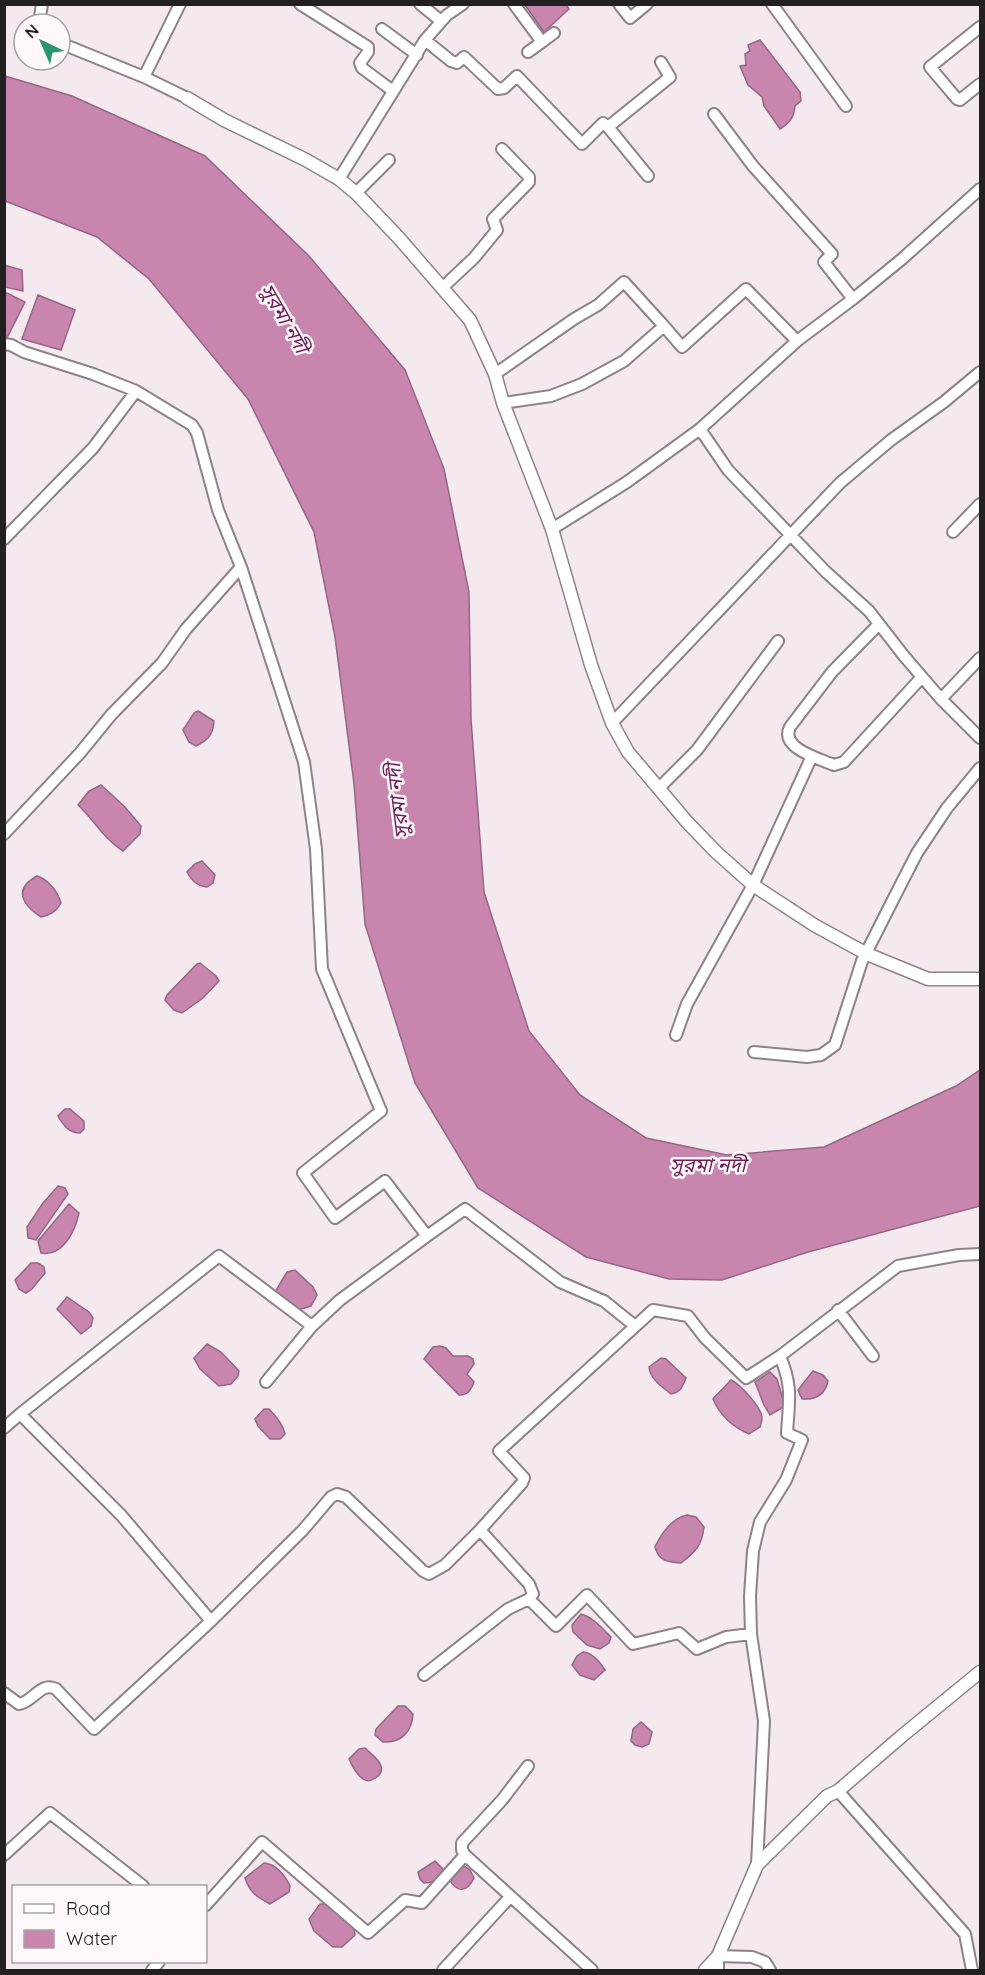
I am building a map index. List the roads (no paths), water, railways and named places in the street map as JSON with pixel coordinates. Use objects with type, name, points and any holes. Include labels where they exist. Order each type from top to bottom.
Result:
[{"type":"street","points":[[144,77],[180,4]]},
{"type":"street","points":[[300,4],[368,48],[368,52],[360,63],[362,68],[393,91]]},
{"type":"street","points":[[420,4],[441,21]]},
{"type":"street","points":[[339,179],[425,40],[441,21],[463,4]]},
{"type":"street","points":[[513,4],[542,42]]},
{"type":"street","points":[[619,4],[630,18],[647,4]]},
{"type":"street","points":[[772,4],[846,106]]},
{"type":"street","points":[[981,27],[930,67],[960,100],[981,84]]},
{"type":"street","points":[[382,29],[417,55]]},
{"type":"street","points":[[528,52],[554,33]]},
{"type":"street","points":[[425,40],[451,61],[457,63],[464,57],[498,88],[504,88],[517,76],[582,144],[603,123],[648,176]]},
{"type":"street","points":[[72,48],[144,77],[188,98],[238,127],[306,160],[339,179],[356,193],[398,237],[470,320],[495,374],[502,403],[552,529],[591,665],[612,723],[628,752],[716,852],[753,885],[814,925],[867,954],[928,979],[981,979]]},
{"type":"street","points":[[608,127],[670,77],[661,62]]},
{"type":"street","points":[[714,114],[753,166],[832,254],[824,262],[853,299]]},
{"type":"street","points":[[442,288],[474,258],[497,230],[493,219],[529,182],[529,177],[502,149]]},
{"type":"street","points":[[356,193],[389,160]]},
{"type":"street","points":[[552,529],[627,482],[700,429],[797,341],[902,259],[981,189]]},
{"type":"street","points":[[495,374],[598,305],[624,282],[682,347],[746,289],[797,341]]},
{"type":"street","points":[[502,403],[551,396],[582,384],[624,361],[664,326]]},
{"type":"street","points":[[4,344],[136,391],[192,424],[197,433],[218,510],[241,567],[304,762],[316,849],[322,969],[381,1111],[303,1173],[335,1218],[385,1181],[427,1236]]},
{"type":"street","points":[[612,723],[840,483],[891,440],[981,372]]},
{"type":"street","points":[[4,539],[93,448],[136,391]]},
{"type":"street","points":[[700,429],[728,470],[825,572],[869,611],[941,699],[981,738]]},
{"type":"street","points":[[954,532],[981,504]]},
{"type":"street","points":[[4,834],[80,753],[111,715],[162,663],[186,628],[241,567]]},
{"type":"street","points":[[879,624],[832,672],[790,727],[787,732],[788,741],[812,756],[834,765],[844,762],[922,677]]},
{"type":"street","points":[[658,788],[697,750],[778,641]]},
{"type":"street","points":[[941,699],[981,658]]},
{"type":"street","points":[[676,1035],[687,1004],[753,885],[812,756]]},
{"type":"street","points":[[754,1052],[807,1057],[821,1055],[835,1045],[862,962],[917,853],[947,808],[981,768]]},
{"type":"street","points":[[266,1382],[312,1326],[340,1300],[465,1209],[560,1282],[604,1301],[634,1326]]},
{"type":"street","points":[[4,1693],[19,1704],[51,1686],[94,1729],[211,1621],[303,1530],[331,1497],[337,1494],[346,1497],[423,1571],[429,1574],[445,1565],[522,1484],[524,1478],[499,1451],[653,1310],[688,1316],[705,1338],[746,1378],[780,1356],[898,1266],[959,1255],[981,1254]]},
{"type":"street","points":[[4,1428],[219,1256],[312,1326]]},
{"type":"street","points":[[838,1310],[873,1356]]},
{"type":"street","points":[[705,1971],[718,1956],[757,1865],[764,1721],[751,1634],[750,1596],[753,1551],[760,1522],[786,1480],[802,1440],[787,1432],[791,1403],[786,1372],[780,1356]]},
{"type":"street","points":[[20,1414],[121,1515],[211,1621]]},
{"type":"street","points":[[424,1675],[508,1609],[529,1599],[533,1594],[529,1584],[480,1530]]},
{"type":"street","points":[[529,1599],[556,1626],[587,1595],[633,1644],[679,1633],[697,1648],[726,1637],[751,1634]]},
{"type":"street","points":[[757,1865],[827,1796],[838,1791],[981,1672]]},
{"type":"street","points":[[528,1766],[502,1800],[462,1843],[462,1850],[592,1971]]},
{"type":"street","points":[[838,1791],[964,1934],[972,1971]]},
{"type":"street","points":[[4,1855],[50,1814],[140,1885]]},
{"type":"street","points":[[207,1904],[262,1842],[368,1933],[405,1900],[422,1903],[465,1855]]},
{"type":"street","points":[[442,1971],[510,1897]]},
{"type":"street","points":[[718,1956],[718,1971]]},
{"type":"street","points":[[718,1956],[752,1958],[765,1962],[770,1971]]},
{"type":"water","points":[[525,5],[566,5],[569,9],[544,32]]},
{"type":"water","points":[[760,40],[800,92],[801,101],[795,106],[791,119],[780,129],[764,106],[762,97],[748,85],[740,66],[746,65],[745,54],[750,51],[748,45]]},
{"type":"water","name":"সুরমা নদী","points":[[5,76],[72,96],[205,156],[309,256],[405,370],[444,469],[469,592],[471,719],[484,892],[529,1031],[580,1095],[646,1138],[727,1155],[824,1147],[956,1086],[980,1070],[980,1206],[808,1252],[722,1280],[669,1279],[586,1257],[478,1188],[415,1083],[365,924],[354,784],[335,637],[314,532],[248,399],[149,279],[97,237],[5,201]]},
{"type":"water","points":[[4,265],[22,270],[23,291],[5,287]]},
{"type":"water","points":[[5,293],[25,302],[7,338],[5,337]]},
{"type":"water","points":[[38,295],[75,310],[61,350],[22,339]]},
{"type":"water","points":[[198,711],[214,721],[209,737],[196,746],[189,742],[183,730],[194,713]]},
{"type":"water","points":[[101,785],[141,826],[140,834],[123,851],[110,841],[78,805],[89,791]]},
{"type":"water","points":[[202,861],[215,875],[213,883],[207,887],[200,886],[187,872]]},
{"type":"water","points":[[37,876],[52,886],[61,903],[52,913],[41,917],[29,907],[23,897],[25,886]]},
{"type":"water","points":[[200,963],[219,981],[203,998],[182,1013],[174,1010],[165,1000],[167,995]]},
{"type":"water","points":[[65,1109],[70,1109],[84,1121],[84,1129],[80,1133],[70,1130],[58,1116]]},
{"type":"water","points":[[58,1186],[65,1188],[68,1194],[36,1240],[28,1238],[27,1227]]},
{"type":"water","points":[[69,1204],[79,1213],[71,1235],[56,1251],[41,1253],[38,1241]]},
{"type":"water","points":[[31,1263],[38,1263],[44,1267],[45,1273],[26,1293],[19,1289],[15,1280]]},
{"type":"water","points":[[295,1270],[313,1287],[317,1295],[311,1306],[298,1310],[275,1292],[287,1272]]},
{"type":"water","points":[[67,1297],[89,1312],[93,1318],[91,1326],[81,1334],[57,1309]]},
{"type":"water","points":[[207,1344],[221,1352],[239,1371],[231,1384],[219,1386],[200,1369],[194,1358]]},
{"type":"water","points":[[433,1347],[446,1348],[453,1356],[468,1356],[473,1359],[474,1364],[467,1374],[474,1382],[467,1393],[459,1395],[424,1359]]},
{"type":"water","points":[[661,1358],[666,1359],[686,1378],[677,1392],[671,1394],[660,1386],[650,1371],[649,1367]]},
{"type":"water","points":[[813,1371],[823,1375],[828,1381],[827,1386],[819,1396],[802,1399],[798,1390]]},
{"type":"water","points":[[770,1372],[777,1379],[785,1406],[770,1415],[755,1382]]},
{"type":"water","points":[[731,1380],[750,1397],[761,1413],[760,1427],[749,1434],[728,1420],[719,1411],[713,1399]]},
{"type":"water","points":[[264,1409],[269,1409],[281,1424],[285,1434],[280,1439],[270,1439],[258,1426],[255,1419]]},
{"type":"water","points":[[687,1515],[696,1517],[704,1527],[700,1544],[681,1563],[664,1560],[655,1547],[657,1542],[672,1523]]},
{"type":"water","points":[[581,1614],[594,1620],[611,1637],[609,1643],[600,1649],[587,1645],[573,1632],[572,1625]]},
{"type":"water","points":[[583,1652],[593,1656],[605,1670],[594,1680],[580,1675],[572,1665],[577,1656]]},
{"type":"water","points":[[398,1706],[405,1706],[413,1714],[408,1731],[395,1741],[383,1742],[375,1735],[376,1729]]},
{"type":"water","points":[[641,1722],[652,1732],[649,1744],[642,1747],[631,1741],[633,1729]]},
{"type":"water","points":[[365,1748],[381,1766],[380,1773],[369,1780],[358,1775],[349,1759],[359,1749]]},
{"type":"water","points":[[435,1861],[443,1869],[442,1872],[436,1880],[424,1883],[418,1872]]},
{"type":"water","points":[[264,1863],[280,1871],[290,1886],[289,1892],[270,1904],[254,1894],[245,1878]]},
{"type":"water","points":[[464,1866],[470,1870],[474,1878],[465,1889],[459,1889],[449,1879]]},
{"type":"water","points":[[320,1904],[325,1904],[354,1928],[355,1935],[342,1947],[333,1947],[314,1931],[309,1919]]}]
